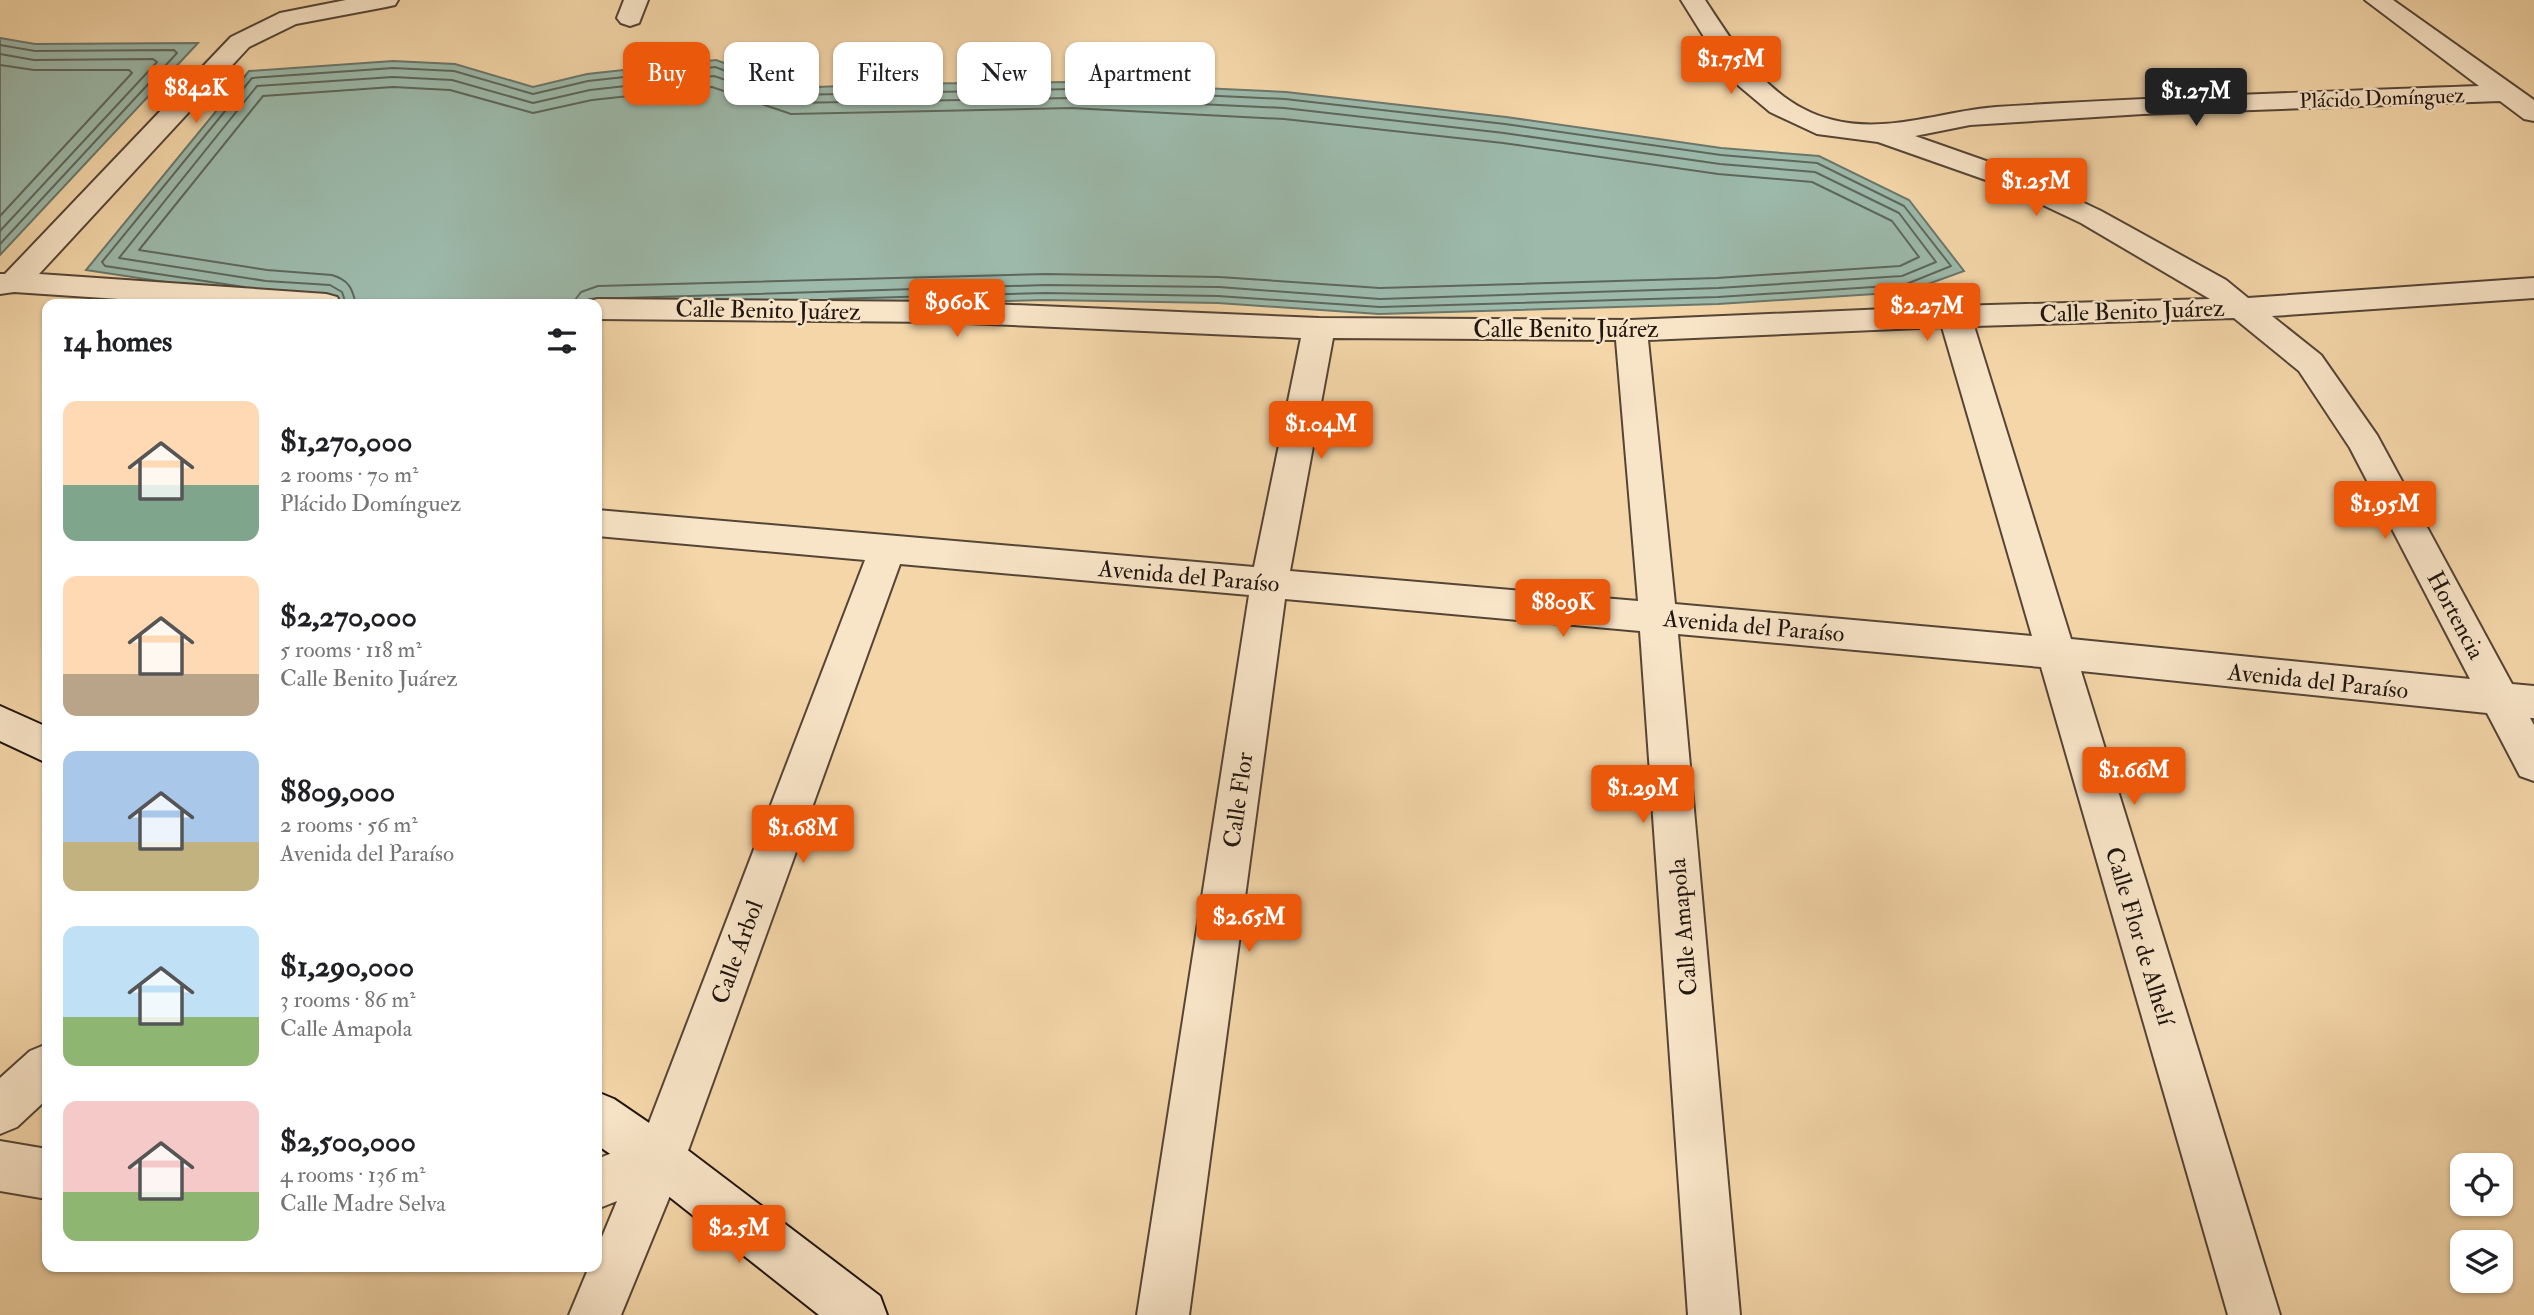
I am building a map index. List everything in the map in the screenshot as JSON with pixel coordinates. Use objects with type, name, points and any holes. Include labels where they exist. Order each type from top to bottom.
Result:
[{"type":"street","points":[[7,283],[240,42],[289,18],[386,0]]},
{"type":"street","points":[[1693,0],[1733,62],[1748,80],[1779,106],[1827,128],[1882,134]]},
{"type":"street","points":[[2377,0],[2534,113]]},
{"type":"street","name":"Plácido Domínguez","points":[[1882,134],[1969,117],[2023,113],[2507,93]]},
{"type":"street","name":"Hortencia","points":[[1882,134],[2013,180],[2091,217],[2215,287],[2310,363],[2365,443],[2517,701],[2534,764]]},
{"type":"street","points":[[7,283],[250,299]]},
{"type":"street","name":"Calle Benito Juárez","points":[[602,309],[944,312],[1319,328],[1631,330],[1955,316],[2244,308],[2534,288]]},
{"type":"street","name":"Calle Flor de Alhelí","points":[[1955,316],[2254,1315]]},
{"type":"street","name":"Calle Flor","points":[[1163,1315],[1269,583],[1319,328]]},
{"type":"street","name":"Calle Amapola","points":[[1631,330],[1658,618],[1714,1315]]},
{"type":"street","name":"Avenida del Paraíso","points":[[602,523],[2055,653],[2517,701]]},
{"type":"street","name":"Calle Árbol","points":[[595,1315],[660,1159],[887,549]]},
{"type":"street","points":[[0,722],[42,743]]},
{"type":"street","points":[[0,1110],[42,1072]]},
{"type":"street","points":[[602,1119],[660,1159],[861,1315]]},
{"type":"street","points":[[602,1182],[660,1159]]},
{"type":"street","points":[[0,1166],[42,1173]]},
{"type":"water","points":[[0,38],[35,44],[198,43],[0,255]]},
{"type":"water","points":[[716,60],[724,63],[724,105],[819,105],[819,87],[833,86],[833,105],[943,105],[943,83],[957,83],[957,105],[1051,105],[1051,82],[1065,82],[1065,105],[1215,105],[1215,89],[1286,92],[1506,117],[1721,148],[1819,156],[1909,200],[1964,271],[1906,292],[1718,304],[1379,314],[1218,303],[1046,300],[602,313],[602,299],[297,299],[264,297],[86,270],[249,71],[393,61],[455,64],[533,87],[587,74],[623,70],[623,105],[710,105],[710,61]]}]
